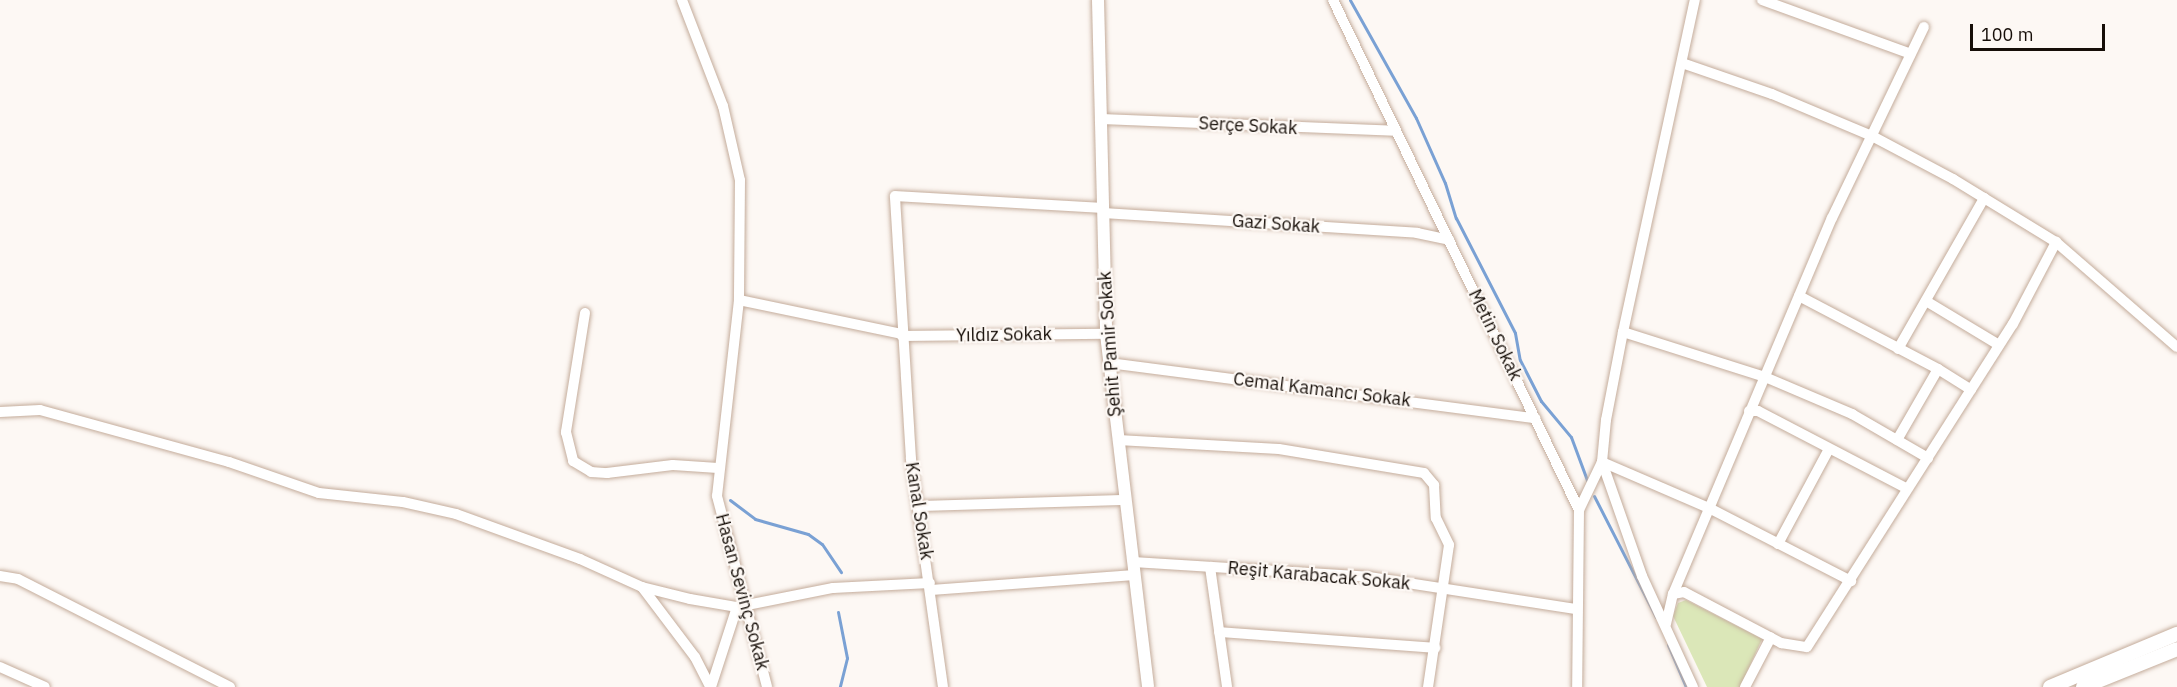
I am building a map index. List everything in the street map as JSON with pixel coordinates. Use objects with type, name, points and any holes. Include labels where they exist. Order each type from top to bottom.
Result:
[{"type":"main road","points":[[2050,687],[2177,634]]},
{"type":"main road","points":[[2083,687],[2177,649]]},
{"type":"street","name":"Hasan Sevinç Sokak","points":[[682,0],[723,106],[740,180],[739,300],[717,496],[740,606],[767,687]]},
{"type":"street","name":"Şehit Pamir Sokak","points":[[1098,0],[1106,334],[1148,687]]},
{"type":"street","name":"Metin Sokak","points":[[1333,0],[1579,510],[1576,609],[1577,687]]},
{"type":"street","points":[[1579,510],[1602,462],[1606,420],[1623,332],[1695,0]]},
{"type":"street","points":[[1762,0],[1911,54]]},
{"type":"street","points":[[1666,624],[1673,594],[1749,411],[1799,296],[1924,27]]},
{"type":"street","points":[[1682,63],[1772,94],[1872,136],[1984,198],[2056,242],[2177,347]]},
{"type":"street","name":"Serçe Sokak","points":[[1100,118],[1396,131]]},
{"type":"street","name":"Gazi Sokak","points":[[895,196],[1417,233],[1449,240]]},
{"type":"street","name":"Kanal Sokak","points":[[895,196],[902,335],[918,506],[944,687]]},
{"type":"street","points":[[1898,349],[1984,198]]},
{"type":"street","points":[[1673,594],[1684,592],[1771,637],[1798,649],[1807,647],[1999,345],[2056,242]]},
{"type":"street","points":[[1799,296],[1938,369],[1971,390]]},
{"type":"street","name":"Yıldız Sokak","points":[[739,300],[902,335],[1106,334]]},
{"type":"street","points":[[1926,301],[1999,345]]},
{"type":"street","points":[[585,313],[566,432],[573,461],[591,472],[607,473],[673,465],[718,472]]},
{"type":"street","points":[[1623,332],[1765,377],[1852,414],[1928,458]]},
{"type":"street","name":"Cemal Kamancı Sokak","points":[[1109,363],[1535,418]]},
{"type":"street","points":[[1897,440],[1938,369]]},
{"type":"street","points":[[0,412],[40,411],[229,462],[319,493],[403,502],[456,514],[569,555],[642,587],[740,606],[711,687]]},
{"type":"street","points":[[1749,411],[1758,411],[1906,488]]},
{"type":"street","points":[[1118,440],[1279,448],[1424,473],[1434,486],[1436,518],[1449,545],[1445,589],[1428,687]]},
{"type":"street","points":[[1778,544],[1829,449]]},
{"type":"street","points":[[1602,462],[1709,508],[1851,581]]},
{"type":"street","points":[[1602,462],[1642,576],[1693,687]]},
{"type":"street","points":[[918,506],[1125,500]]},
{"type":"street","points":[[1210,567],[1227,687]]},
{"type":"street","name":"Reşit Karabacak Sokak","points":[[740,606],[833,588],[931,586],[1133,569],[1210,567],[1369,577],[1576,609]]},
{"type":"street","points":[[0,576],[18,579],[230,687]]},
{"type":"street","points":[[642,587],[695,657],[711,687]]},
{"type":"street","points":[[1219,632],[1435,648]]},
{"type":"street","points":[[1745,687],[1771,637]]},
{"type":"street","points":[[0,667],[45,687]]},
{"type":"green space","points":[[1686,600],[1762,639],[1740,687],[1707,687],[1673,616],[1678,603]]},
{"type":"waterway","points":[[1350,0],[1416,118],[1445,183],[1456,218],[1515,333],[1520,360],[1541,401],[1571,437],[1587,480]]},
{"type":"waterway","points":[[1594,496],[1656,617]]},
{"type":"waterway","points":[[730,500],[755,519],[808,534],[822,544],[841,572]]},
{"type":"waterway","points":[[838,612],[847,658],[840,687]]},
{"type":"waterway","points":[[1668,645],[1686,687]]}]
